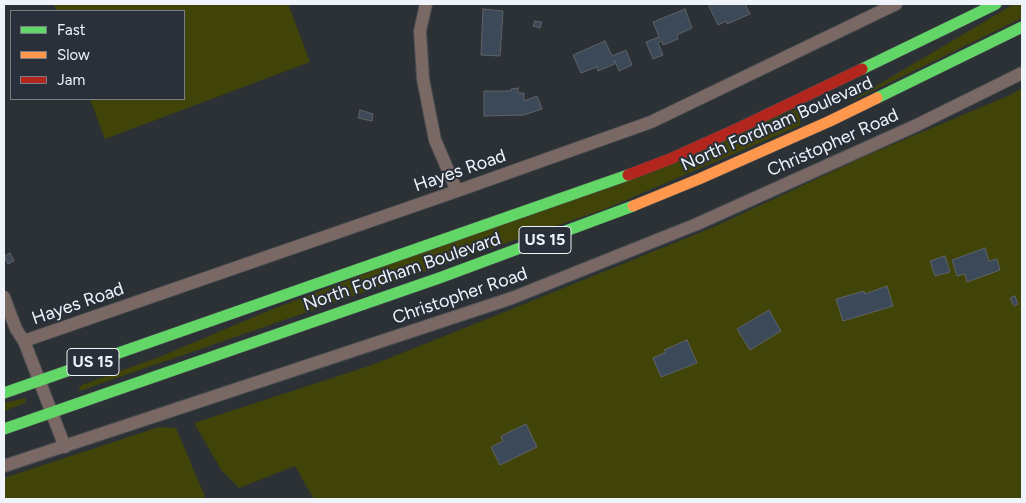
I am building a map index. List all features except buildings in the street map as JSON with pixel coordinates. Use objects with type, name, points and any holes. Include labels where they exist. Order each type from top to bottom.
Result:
[{"type":"highway","name":"North Fordham Boulevard","points":[[4,393],[608,183],[670,159],[741,128],[996,4]]},
{"type":"highway","name":"North Fordham Boulevard","points":[[4,429],[442,278],[682,186],[823,124],[1022,27]]},
{"type":"highway","points":[[847,88],[872,64]]},
{"type":"highway","points":[[819,112],[823,124]]},
{"type":"street","points":[[426,4],[420,31],[423,79],[435,140],[457,191]]},
{"type":"street","name":"Hayes Road","points":[[24,341],[651,122],[896,4]]},
{"type":"street","name":"Christopher Road","points":[[4,466],[417,331],[520,295],[697,224],[917,125],[1022,73]]},
{"type":"street","points":[[4,297],[24,341],[65,447]]},
{"type":"green space","points":[[288,4],[310,62],[105,139],[90,100],[185,100],[185,10],[56,10],[54,5]]},
{"type":"green space","points":[[1014,4],[1022,4],[1022,18],[846,104]]},
{"type":"green space","points":[[1022,88],[1022,499],[314,499],[295,466],[239,488],[222,471],[194,423],[372,365],[497,315],[716,226],[870,154],[1010,95]]},
{"type":"green space","points":[[805,106],[799,126],[605,209],[79,391],[82,385],[162,356],[270,310]]},
{"type":"green space","points":[[26,398],[25,403],[4,411],[4,403]]},
{"type":"green space","points":[[159,427],[176,428],[206,499],[4,499],[4,478]]},
{"type":"traffic: fast","points":[[862,69],[996,4]]},
{"type":"traffic: fast","points":[[877,98],[1022,27]]},
{"type":"traffic: fast","points":[[4,393],[628,175]]},
{"type":"traffic: fast","points":[[4,429],[442,277],[633,206]]},
{"type":"traffic: slow","points":[[633,206],[699,179],[877,98]]},
{"type":"traffic: jam","points":[[628,175],[670,159],[741,127],[862,69]]}]
